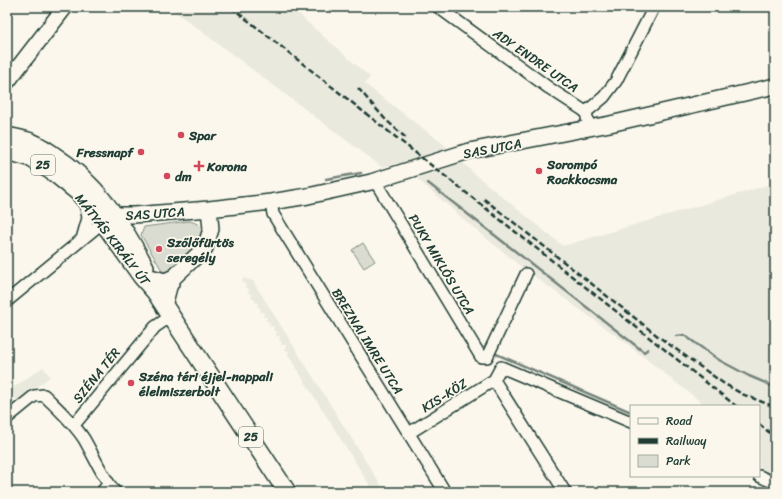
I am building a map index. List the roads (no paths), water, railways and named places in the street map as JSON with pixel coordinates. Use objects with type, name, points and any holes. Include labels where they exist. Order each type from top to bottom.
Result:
[{"type":"main road","points":[[7,82],[65,7]]},
{"type":"main road","name":"SAS UTCA","points":[[109,219],[271,202],[308,196],[375,181],[469,151],[589,128],[775,86]]},
{"type":"main road","name":"MÁTYÁS KIRÁLY ÚT","points":[[7,136],[31,142],[60,159],[101,197],[109,219],[142,278],[164,305],[288,492]]},
{"type":"main road","name":"MÁTYÁS KIRÁLY ÚT","points":[[7,151],[29,157],[53,172],[129,237],[164,305]]},
{"type":"main road","points":[[164,305],[168,287],[174,277],[204,248],[211,229],[209,209]]},
{"type":"main road","points":[[150,277],[165,281],[174,277]]},
{"type":"street","name":"ADY ENDRE UTCA","points":[[438,7],[549,88],[586,112]]},
{"type":"street","points":[[589,128],[586,112],[604,97],[616,81],[653,7]]},
{"type":"street","name":"PUKY MIKLÓS UTCA","points":[[375,181],[481,357],[487,357],[526,274]]},
{"type":"street","points":[[82,239],[88,218],[84,198]]},
{"type":"street","name":"BREZNAI IMRE UTCA","points":[[271,202],[273,214],[445,492]]},
{"type":"street","points":[[7,301],[82,239],[109,219]]},
{"type":"street","name":"SZÉNA TÉR","points":[[7,418],[34,396],[44,395],[74,425],[155,327],[164,305]]},
{"type":"street","points":[[564,492],[494,380],[501,367],[630,422]]},
{"type":"street","name":"KIS-KÖZ","points":[[408,433],[494,380]]},
{"type":"street","points":[[74,425],[84,439],[108,489]]},
{"type":"street","points":[[760,476],[775,483]]},
{"type":"waterway","points":[[326,179],[361,173]]},
{"type":"waterway","points":[[428,183],[644,352],[648,349]]},
{"type":"waterway","points":[[676,336],[684,335],[719,360],[749,376],[775,387]]},
{"type":"waterway","points":[[494,353],[630,412]]},
{"type":"railway","points":[[231,7],[735,405]]},
{"type":"railway","points":[[358,88],[385,119],[407,139]]},
{"type":"railway","points":[[484,199],[659,337],[723,383],[742,394],[775,407]]},
{"type":"railway","points":[[760,425],[775,437]]},
{"type":"place","name":"Spar","points":[[181,135]]},
{"type":"place","name":"Fressnapf","points":[[141,152]]},
{"type":"place","name":"Korona","points":[[199,166]]},
{"type":"place","name":"Sorompó Rockkocsma","points":[[539,171]]},
{"type":"place","name":"dm","points":[[167,176]]},
{"type":"place","name":"Szőlőfürtös seregély","points":[[159,249]]},
{"type":"place","name":"Széna téri éjjel-nappali élelmiszerbolt","points":[[131,383]]}]
